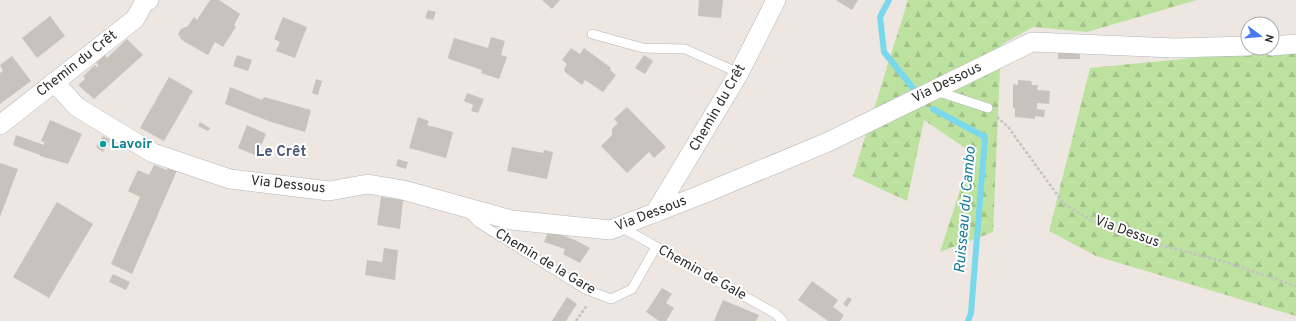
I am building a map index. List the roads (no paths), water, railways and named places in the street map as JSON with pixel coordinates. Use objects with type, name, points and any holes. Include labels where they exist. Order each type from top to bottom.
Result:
[{"type":"street","name":"Chemin du Crêt","points":[[0,125],[134,19],[147,0]]},
{"type":"street","name":"Chemin du Crêt","points":[[655,213],[739,73],[776,0]]},
{"type":"street","name":"Via Dessous","points":[[54,82],[76,107],[153,153],[230,179],[329,191],[368,184],[403,190],[511,220],[610,230],[828,142],[1032,42],[1174,48],[1240,46]]},
{"type":"street","points":[[1280,45],[1296,44]]},
{"type":"lane","points":[[592,34],[644,48],[685,50],[739,73]]},
{"type":"lane","points":[[933,90],[988,108]]},
{"type":"lane","name":"Chemin de la Gare","points":[[463,206],[479,223],[585,289],[611,299],[632,289],[656,247]]},
{"type":"lane","name":"Chemin de Gale","points":[[620,226],[776,314],[783,321]]},
{"type":"waterway","name":"Ruisseau du Cambo","points":[[889,0],[880,17],[884,52],[913,88]]},
{"type":"waterway","name":"Ruisseau du Cambo","points":[[933,109],[985,137],[971,313],[968,321]]},
{"type":"place","name":"Lavoir","points":[[103,144]]},
{"type":"district","name":"Le Crêt","points":[[281,152]]}]
